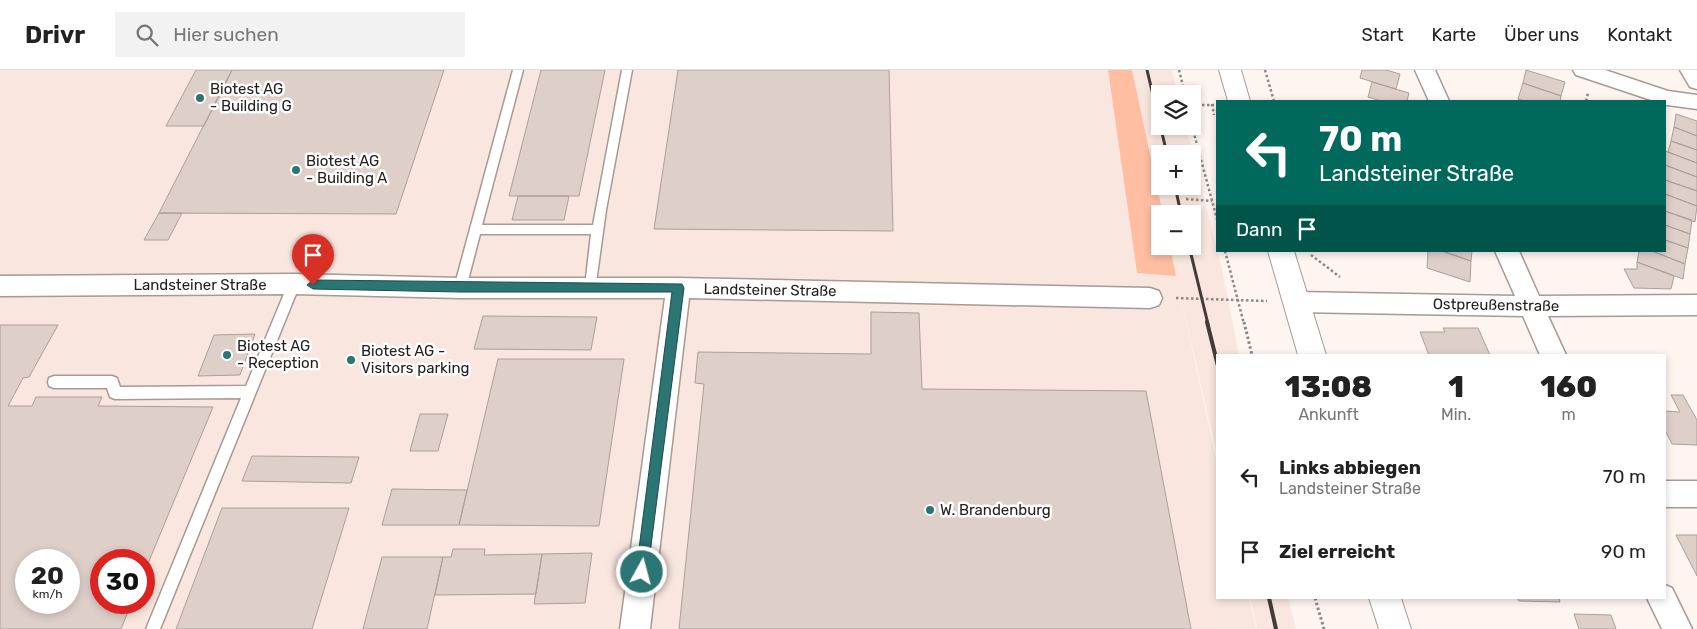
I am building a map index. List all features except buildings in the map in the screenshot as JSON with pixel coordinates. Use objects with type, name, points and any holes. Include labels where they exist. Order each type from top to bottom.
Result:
[{"type":"street","points":[[1230,70],[1239,100]]},
{"type":"street","points":[[1425,70],[1439,100]]},
{"type":"street","points":[[1583,70],[1668,98],[1697,102]]},
{"type":"street","points":[[1690,70],[1697,82]]},
{"type":"street","points":[[1281,252],[1312,354]]},
{"type":"street","points":[[1507,252],[1553,354]]},
{"type":"street","name":"Landsteiner Straße","points":[[0,286],[294,284],[460,288],[591,287],[1150,298]]},
{"type":"street","points":[[635,629],[678,288]]},
{"type":"street","name":"Ostpreußenstraße","points":[[1296,302],[1532,306],[1697,305]]},
{"type":"street","points":[[1666,494],[1697,494]]},
{"type":"street","points":[[1385,599],[1395,629]]},
{"type":"street","points":[[1662,599],[1676,629]]},
{"type":"lane","points":[[460,288],[518,70]]},
{"type":"lane","points":[[591,287],[598,229],[627,70]]},
{"type":"lane","points":[[475,230],[598,229]]},
{"type":"lane","points":[[153,629],[294,284]]},
{"type":"lane","points":[[54,382],[112,382],[115,393],[251,392]]},
{"type":"path","points":[[1179,70],[1182,85]]},
{"type":"path","points":[[1265,70],[1274,100]]},
{"type":"path","points":[[1201,105],[1216,105]]},
{"type":"path","points":[[1194,135],[1216,215]]},
{"type":"path","points":[[1186,199],[1212,200]]},
{"type":"path","points":[[1225,252],[1252,354]]},
{"type":"path","points":[[1150,298],[1238,300]]},
{"type":"path","points":[[1315,599],[1324,629]]},
{"type":"shaded area","points":[[0,70],[1108,70],[1137,273],[1176,276],[1172,255],[1201,255],[1201,205],[1161,205],[1159,195],[1201,195],[1201,186],[1216,245],[1216,252],[1218,252],[1222,269],[1239,354],[1216,354],[1216,452],[1179,289],[1216,458],[1216,599],[1249,599],[1256,629],[0,629]]},
{"type":"shaded area","points":[[1108,70],[1132,70],[1151,158],[1151,195],[1159,195],[1161,205],[1151,205],[1151,255],[1172,255],[1176,276],[1137,273]]},
{"type":"shaded area","points":[[1132,70],[1172,70],[1176,85],[1151,85],[1151,135],[1188,135],[1191,145],[1151,145],[1151,158]]},
{"type":"shaded area","points":[[1250,599],[1288,599],[1296,629],[1257,629]]},
{"type":"railway","points":[[1147,70],[1165,145]]},
{"type":"railway","points":[[1177,195],[1179,205]]},
{"type":"railway","points":[[1191,255],[1208,324]]},
{"type":"railway","points":[[1207,322],[1216,358]]},
{"type":"railway","points":[[1269,599],[1276,629]]},
{"type":"place","name":"Biotest AG - Building G","points":[[200,98]]},
{"type":"place","name":"Biotest AG - Building A","points":[[296,170]]},
{"type":"place","name":"Biotest AG - Reception","points":[[227,355]]},
{"type":"place","name":"Biotest AG - Visitors parking","points":[[351,360]]},
{"type":"place","name":"W. Brandenburg","points":[[930,510]]},
{"type":"route","points":[[313,285],[460,288],[678,288],[642,572]]}]
